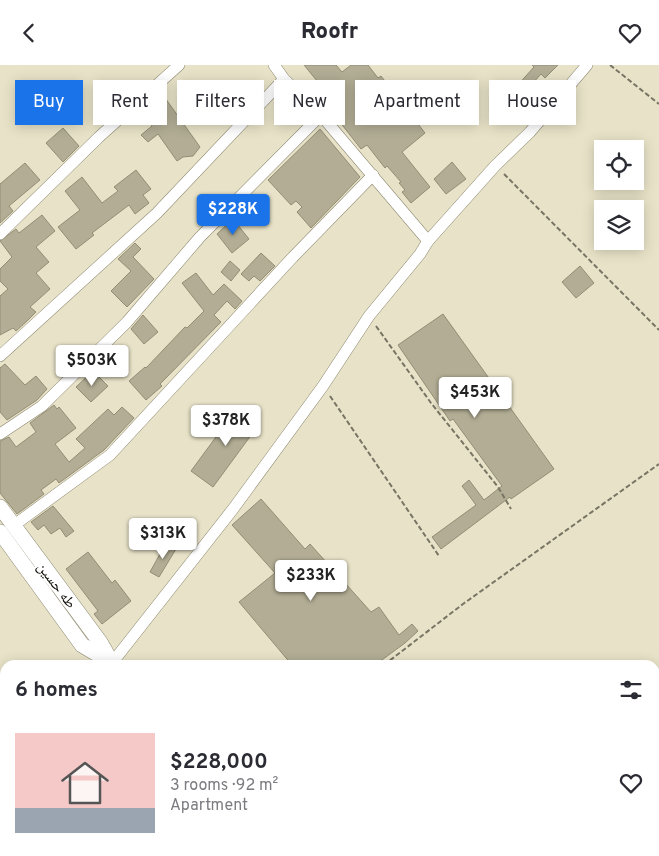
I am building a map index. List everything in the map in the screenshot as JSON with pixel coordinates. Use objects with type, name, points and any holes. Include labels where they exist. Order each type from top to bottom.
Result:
[{"type":"main road","name":"طه حسين","points":[[0,507],[7,529],[100,642],[111,660]]},
{"type":"street","points":[[0,234],[99,137],[179,65]]},
{"type":"street","points":[[0,356],[157,213],[284,79],[274,65]]},
{"type":"street","points":[[116,660],[233,509],[323,386],[369,316],[420,254],[428,241],[495,166],[530,132],[586,65]]},
{"type":"street","points":[[0,434],[42,405],[127,322],[200,237],[311,125]]},
{"type":"street","points":[[330,125],[428,241]]},
{"type":"street","points":[[7,529],[110,455],[293,257],[373,175]]},
{"type":"path","points":[[610,65],[659,104]]},
{"type":"path","points":[[495,166],[659,330]]},
{"type":"path","points":[[369,316],[431,403],[498,487],[511,509]]},
{"type":"path","points":[[323,386],[439,556]]},
{"type":"path","points":[[390,660],[463,604],[659,464]]},
{"type":"building","points":[[304,65],[336,65],[342,72],[351,65],[368,65],[378,78],[381,76],[384,80],[355,80],[355,125],[419,125],[425,133],[402,152],[430,187],[411,203],[402,192],[405,190],[399,183],[401,182],[387,166],[385,168],[367,145],[361,149],[342,125],[345,125],[345,80],[316,80]]},
{"type":"building","points":[[532,65],[558,65],[545,78],[541,74],[536,80],[522,80],[534,67]]},
{"type":"building","points":[[167,101],[177,115],[177,125],[184,125],[200,147],[193,156],[183,157],[177,161],[158,134],[148,142],[141,135],[152,126],[167,125]]},
{"type":"building","points":[[63,128],[79,146],[63,162],[46,143]]},
{"type":"building","points":[[320,129],[360,177],[311,228],[297,212],[302,207],[296,201],[291,205],[268,180]]},
{"type":"building","points":[[452,162],[466,179],[446,194],[434,179]]},
{"type":"building","points":[[25,163],[40,180],[9,206],[13,211],[0,223],[0,184]]},
{"type":"building","points":[[136,170],[151,189],[143,195],[149,203],[135,214],[129,205],[92,233],[94,235],[76,249],[58,227],[80,210],[65,191],[82,177],[102,203],[118,191],[114,187]]},
{"type":"building","points":[[42,215],[55,231],[36,247],[49,262],[36,273],[50,289],[30,307],[36,312],[27,321],[16,331],[13,328],[0,335],[0,296],[8,289],[0,281],[0,269],[12,257],[0,241],[16,229],[19,233]]},
{"type":"building","points":[[233,219],[249,239],[232,253],[217,234]]},
{"type":"building","points":[[135,243],[141,249],[133,257],[154,279],[127,307],[111,291],[131,271],[118,259]]},
{"type":"building","points":[[261,253],[275,266],[260,281],[254,276],[249,281],[241,274]]},
{"type":"building","points":[[230,261],[240,270],[231,281],[221,272]]},
{"type":"building","points":[[580,266],[594,283],[576,298],[562,282]]},
{"type":"building","points":[[196,273],[213,295],[224,284],[242,301],[235,309],[227,301],[214,315],[221,322],[160,384],[162,386],[146,400],[129,381],[146,368],[185,327],[187,328],[204,311],[182,283]]},
{"type":"building","points":[[443,314],[554,469],[511,499],[510,497],[441,549],[432,537],[476,505],[462,486],[469,480],[484,500],[502,486],[453,419],[450,421],[398,345]]},
{"type":"building","points":[[143,315],[158,332],[144,344],[131,329]]},
{"type":"building","points":[[5,364],[25,385],[36,376],[47,389],[37,400],[7,420],[0,412],[0,368]]},
{"type":"building","points":[[93,371],[108,386],[91,402],[76,387]]},
{"type":"building","points":[[54,405],[57,409],[59,407],[76,428],[55,444],[69,462],[85,448],[76,439],[108,409],[114,415],[122,407],[134,418],[104,450],[59,483],[56,479],[41,490],[44,494],[17,514],[0,493],[0,441],[9,437],[16,447],[36,432],[30,423]]},
{"type":"building","points":[[238,407],[260,423],[213,487],[191,471]]},
{"type":"building","points":[[261,499],[305,549],[310,544],[371,612],[379,607],[399,635],[412,624],[418,631],[382,660],[288,660],[239,602],[275,573],[232,525]]},
{"type":"building","points":[[53,506],[74,531],[66,537],[60,528],[51,534],[44,525],[38,530],[31,522]]},
{"type":"building","points":[[166,543],[176,549],[159,577],[150,572]]},
{"type":"building","points":[[88,552],[112,583],[115,580],[131,601],[102,624],[94,614],[98,611],[66,569]]}]
